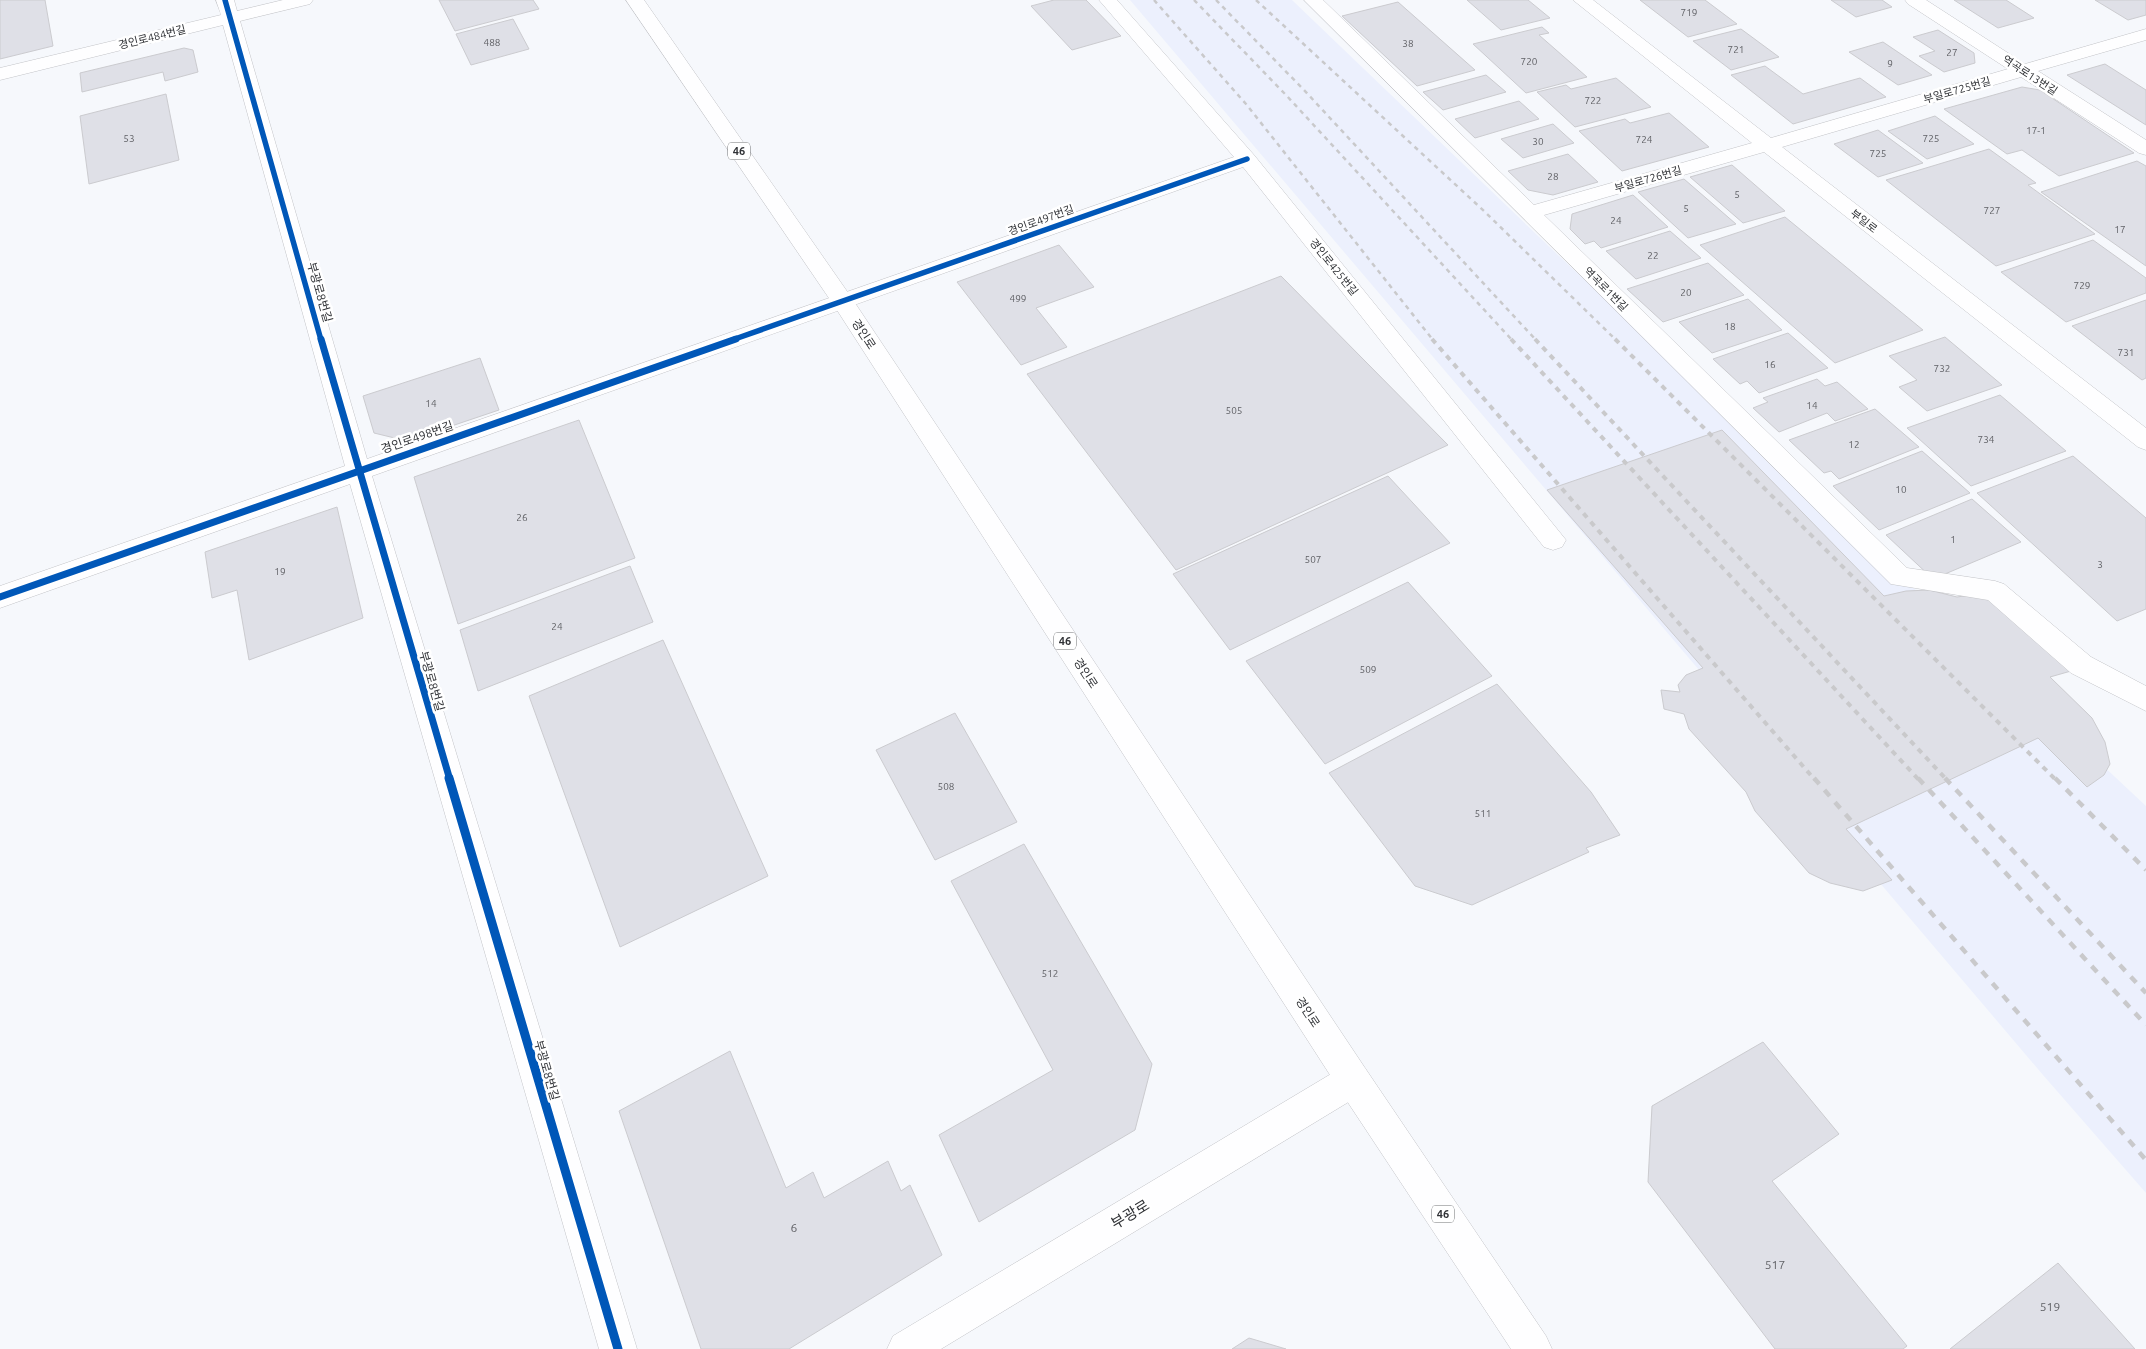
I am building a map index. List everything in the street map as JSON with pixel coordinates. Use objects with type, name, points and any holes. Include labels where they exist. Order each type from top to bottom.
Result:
[{"type":"street","name":"경인로484번길","points":[[0,74],[228,9],[304,0]]},
{"type":"street","name":"경인로","points":[[635,0],[843,302],[1353,1080],[1533,1349]]},
{"type":"street","name":"경인로425번길","points":[[1108,0],[1247,159],[1553,540]]},
{"type":"street","name":"역곡로1번길","points":[[1313,0],[1900,577],[1995,591],[2081,665],[2146,698]]},
{"type":"street","name":"부일로","points":[[1582,0],[2146,441]]},
{"type":"street","name":"역곡로13번길","points":[[1914,0],[2146,149]]},
{"type":"street","name":"부광로8번길","points":[[228,9],[358,469],[618,1349]]},
{"type":"street","name":"부일로725번길","points":[[1767,145],[2146,34]]},
{"type":"street","name":"부일로726번길","points":[[1529,213],[1767,145]]},
{"type":"street","name":"경인로497번길","points":[[843,302],[1247,159]]},
{"type":"street","name":"경인로498번길","points":[[0,596],[358,469],[843,302]]},
{"type":"street","name":"부광로","points":[[906,1349],[1353,1080]]},
{"type":"shaded area","points":[[1130,0],[1292,0],[1558,255],[2146,806],[2146,1193],[2043,1075]]},
{"type":"building","points":[[0,0],[45,0],[53,46],[0,59]]},
{"type":"building","points":[[439,0],[533,0],[539,9],[455,31]]},
{"type":"building","points":[[1054,0],[1086,0],[1121,36],[1072,50],[1031,6]]},
{"type":"building","points":[[1467,0],[1528,0],[1550,18],[1501,30]]},
{"type":"building","points":[[1640,0],[1705,0],[1737,24],[1688,37]]},
{"type":"building","points":[[1831,0],[1882,0],[1892,7],[1856,17]]},
{"type":"building","points":[[1954,0],[2006,0],[2034,18],[1998,28]]},
{"type":"building","points":[[2095,0],[2146,0],[2146,15],[2128,20]]},
{"type":"building","points":[[1398,2],[1475,70],[1417,86],[1342,16]]},
{"type":"building","points":[[513,19],[529,49],[471,65],[456,34]]},
{"type":"building","points":[[1542,27],[1549,33],[1539,35],[1587,77],[1526,93],[1473,44]]},
{"type":"building","points":[[1741,29],[1779,57],[1731,70],[1693,41]]},
{"type":"building","points":[[1938,30],[1974,53],[1975,63],[1944,72],[1919,56],[1935,51],[1913,37]]},
{"type":"building","points":[[1883,42],[1932,75],[1898,85],[1849,52]]},
{"type":"building","points":[[184,48],[193,50],[198,72],[165,81],[163,72],[82,92],[80,73]]},
{"type":"building","points":[[2105,64],[2146,90],[2146,125],[2067,75]]},
{"type":"building","points":[[1765,66],[1803,94],[1860,78],[1886,97],[1793,124],[1731,75]]},
{"type":"building","points":[[1486,75],[1506,92],[1443,110],[1423,92]]},
{"type":"building","points":[[1616,78],[1651,107],[1575,127],[1537,92],[1566,85],[1571,89]]},
{"type":"building","points":[[2022,87],[2040,90],[2134,153],[2059,176],[2022,150],[2007,154],[1944,109]]},
{"type":"building","points":[[166,94],[179,160],[89,184],[80,116]]},
{"type":"building","points":[[1519,101],[1539,119],[1475,138],[1455,119]]},
{"type":"building","points":[[1669,113],[1709,147],[1622,171],[1579,131],[1625,119],[1630,123]]},
{"type":"building","points":[[1935,116],[1974,144],[1927,159],[1888,131]]},
{"type":"building","points":[[1553,124],[1574,143],[1523,158],[1501,139]]},
{"type":"building","points":[[1878,130],[1923,163],[1878,177],[1834,144]]},
{"type":"building","points":[[1989,149],[2036,183],[2028,185],[2095,234],[1996,266],[1886,180]]},
{"type":"building","points":[[1568,154],[1598,182],[1553,195],[1528,190],[1508,171]]},
{"type":"building","points":[[2137,161],[2146,166],[2146,266],[2041,192]]},
{"type":"building","points":[[1732,165],[1785,211],[1743,223],[1690,177]]},
{"type":"building","points":[[1684,179],[1736,224],[1688,238],[1638,192]]},
{"type":"building","points":[[1633,195],[1668,227],[1601,248],[1594,241],[1585,244],[1570,229],[1572,214]]},
{"type":"building","points":[[1785,217],[1923,330],[1835,363],[1700,245]]},
{"type":"building","points":[[1670,231],[1701,258],[1636,279],[1606,251]]},
{"type":"building","points":[[2093,240],[2146,278],[2146,293],[2066,322],[2001,272]]},
{"type":"building","points":[[1059,245],[1094,287],[1036,308],[1067,347],[1021,365],[957,282]]},
{"type":"building","points":[[1708,263],[1744,295],[1663,322],[1627,289]]},
{"type":"building","points":[[1281,276],[1448,445],[1176,570],[1027,374]]},
{"type":"building","points":[[1748,299],[1782,330],[1712,353],[1679,322]]},
{"type":"building","points":[[2146,300],[2146,378],[2142,380],[2072,326]]},
{"type":"building","points":[[1788,333],[1828,368],[1759,393],[1747,381],[1740,384],[1713,359]]},
{"type":"building","points":[[1945,337],[2002,385],[1927,411],[1899,387],[1917,380],[1889,356]]},
{"type":"building","points":[[480,358],[499,410],[407,441],[374,433],[363,396]]},
{"type":"building","points":[[1817,379],[1825,386],[1837,382],[1868,409],[1835,421],[1827,413],[1779,432],[1753,408],[1768,402],[1763,398]]},
{"type":"building","points":[[2000,395],[2066,451],[1971,486],[1907,428]]},
{"type":"building","points":[[1875,409],[1919,447],[1839,479],[1831,471],[1824,473],[1789,440]]},
{"type":"building","points":[[579,420],[635,558],[458,624],[414,477]]},
{"type":"building","points":[[1722,430],[1884,596],[1906,591],[1929,590],[1957,597],[1984,593],[2071,671],[2050,677],[2092,718],[2105,742],[2110,764],[2104,775],[2087,787],[2038,738],[1846,829],[1892,880],[1863,891],[1830,883],[1809,873],[1755,811],[1746,792],[1689,729],[1684,714],[1664,709],[1661,690],[1680,692],[1678,685],[1686,675],[1703,668],[1547,490]]},
{"type":"building","points":[[1922,451],[1970,493],[1879,530],[1833,486]]},
{"type":"building","points":[[2073,456],[2146,518],[2146,609],[2117,621],[1977,493]]},
{"type":"building","points":[[1388,476],[1450,543],[1230,650],[1173,574]]},
{"type":"building","points":[[1972,499],[2021,542],[1933,579],[1886,535]]},
{"type":"building","points":[[337,507],[363,618],[249,660],[237,590],[212,598],[205,552]]},
{"type":"building","points":[[630,566],[653,622],[478,691],[460,630]]},
{"type":"building","points":[[1408,582],[1492,676],[1325,764],[1246,661]]},
{"type":"building","points":[[663,640],[768,876],[620,947],[529,696]]},
{"type":"building","points":[[1497,684],[1591,792],[1620,835],[1586,848],[1589,852],[1472,905],[1415,886],[1329,773]]},
{"type":"building","points":[[955,713],[1017,822],[935,860],[876,750]]},
{"type":"building","points":[[1024,844],[1152,1064],[1135,1130],[979,1222],[939,1135],[1053,1070],[951,881]]},
{"type":"building","points":[[1763,1042],[1839,1134],[1772,1181],[1907,1346],[1903,1349],[1775,1349],[1648,1182],[1652,1106]]},
{"type":"building","points":[[730,1051],[786,1188],[813,1172],[824,1198],[888,1161],[901,1191],[910,1185],[942,1255],[789,1349],[701,1349],[619,1111]]},
{"type":"building","points":[[2058,1263],[2135,1349],[1950,1349]]},
{"type":"building","points":[[1249,1338],[1286,1349],[1232,1349]]},
{"type":"railway","points":[[1154,0],[1246,104],[1433,340]]},
{"type":"railway","points":[[1194,0],[1286,95],[1512,340]]},
{"type":"railway","points":[[1216,0],[1304,90],[1536,340]]},
{"type":"railway","points":[[1256,0],[1484,211],[1616,340]]},
{"type":"railway","points":[[1432,339],[1815,780]]},
{"type":"railway","points":[[1511,339],[1919,780]]},
{"type":"railway","points":[[1535,339],[1947,780]]},
{"type":"railway","points":[[1616,340],[2056,780]]},
{"type":"railway","points":[[1814,778],[2146,1160]]},
{"type":"railway","points":[[1918,778],[2146,1025]]},
{"type":"railway","points":[[1945,778],[2146,993]]},
{"type":"railway","points":[[2055,778],[2146,870]]},
{"type":"cycle path","points":[[225,0],[358,469],[618,1349]]},
{"type":"cycle path","points":[[0,597],[1247,159]]}]
